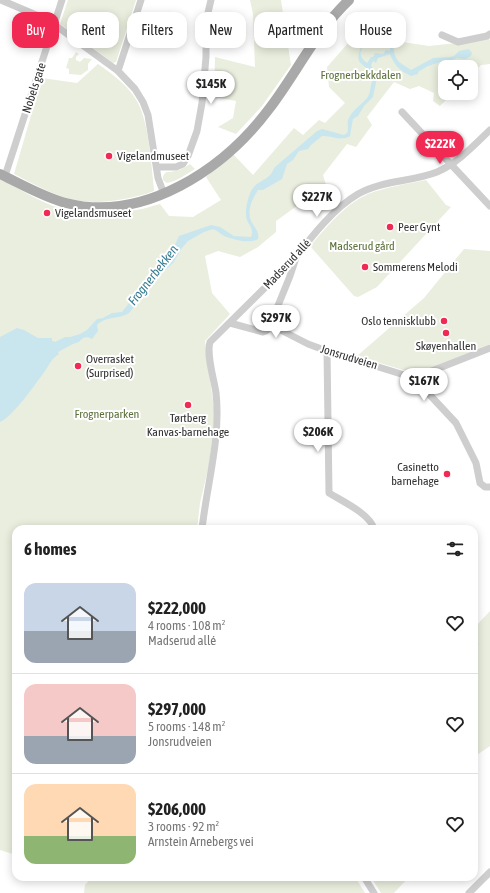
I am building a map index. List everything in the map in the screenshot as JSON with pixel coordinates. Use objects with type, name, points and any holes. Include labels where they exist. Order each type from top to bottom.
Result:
[{"type":"main road","points":[[3,175],[66,203],[88,206],[99,207],[125,205],[164,194],[191,180],[214,164],[248,134],[269,110],[329,22],[349,0]]},
{"type":"street","points":[[1,0],[29,12]]},
{"type":"street","name":"Nobels gate","points":[[58,12],[62,0]]},
{"type":"street","points":[[118,71],[141,0]]},
{"type":"street","points":[[157,167],[176,167],[183,164],[191,149],[197,131],[202,103],[206,57],[206,21],[211,0]]},
{"type":"street","points":[[59,29],[118,71],[135,89],[143,102],[148,115],[158,178],[164,194]]},
{"type":"street","points":[[442,34],[458,42],[487,36],[490,34]]},
{"type":"street","name":"Nobels gate","points":[[3,175],[46,48]]},
{"type":"street","points":[[402,112],[490,206]]},
{"type":"street","name":"Madserud allé","points":[[202,525],[216,435],[216,394],[208,351],[212,339],[296,257],[336,210],[358,194],[380,185],[423,176],[437,172],[452,165],[490,130]]},
{"type":"street","points":[[230,323],[263,332],[266,331],[271,325],[296,257]]},
{"type":"street","name":"Jonsrudveien","points":[[271,325],[302,341],[327,351],[414,378],[456,423],[476,463],[480,483],[488,487]]},
{"type":"street","points":[[414,378],[490,348]]},
{"type":"street","points":[[327,351],[329,493],[366,516],[373,525]]},
{"type":"street","points":[[470,893],[490,872]]},
{"type":"street","points":[[366,881],[374,893]]},
{"type":"green space","points":[[68,0],[136,0],[132,12],[127,12],[127,28],[116,62],[113,63],[93,48],[119,48],[119,12],[67,12],[67,29],[60,24]]},
{"type":"green space","points":[[250,0],[281,0],[283,12],[254,12],[254,40],[253,14]]},
{"type":"green space","name":"Frognerparken","points":[[483,34],[490,40],[490,64],[481,65],[478,68],[478,60],[438,60],[438,100],[446,100],[440,106],[433,101],[434,93],[419,86],[410,89],[394,82],[367,117],[372,125],[356,147],[347,144],[323,175],[326,185],[276,221],[276,232],[258,247],[240,257],[218,251],[205,256],[212,293],[230,314],[205,341],[214,409],[209,465],[200,503],[197,525],[12,525],[12,854],[0,850],[0,179],[29,195],[68,211],[107,214],[139,210],[160,204],[169,216],[193,217],[221,200],[206,177],[233,154],[253,175],[294,128],[303,135],[319,120],[325,123],[345,103],[329,87],[327,67],[345,47],[345,48],[406,48],[406,43],[429,46],[457,43]]},
{"type":"green space","points":[[254,48],[288,48],[291,65],[262,106],[236,134],[218,127],[233,118],[236,101],[214,97],[215,57],[255,67]]},
{"type":"green space","points":[[76,52],[79,54],[76,57],[76,60],[80,62],[84,58],[92,59],[88,64],[88,70],[81,75],[69,74],[69,69],[66,68],[69,58],[72,58]]},
{"type":"green space","points":[[98,64],[113,75],[132,93],[140,107],[149,142],[154,191],[124,199],[92,202],[79,201],[54,194],[14,174],[42,78],[77,83]]},
{"type":"green space","points":[[190,164],[195,169],[182,177],[167,183],[163,180],[163,176],[166,172],[173,172]]},
{"type":"green space","name":"Madserud gård","points":[[426,180],[446,205],[451,207],[377,287],[358,297],[354,296],[310,246],[336,217],[359,199],[382,189]]},
{"type":"green space","name":"Oslo tennisklubb","points":[[464,249],[490,251],[490,344],[416,374],[357,356],[424,298]]},
{"type":"green space","points":[[490,611],[490,746],[478,754],[478,624]]},
{"type":"green space","points":[[88,881],[358,881],[365,893],[84,893],[85,885]]},
{"type":"green space","points":[[374,881],[405,881],[394,893],[381,893]]},
{"type":"water","name":"Frognerbekken","points":[[362,48],[360,53],[362,58],[367,63],[375,53],[383,54],[386,50],[390,51],[390,48],[393,48],[395,56],[399,62],[411,70],[433,58],[454,56],[459,51],[469,49],[472,53],[471,56],[465,59],[457,58],[452,60],[438,60],[438,63],[428,66],[418,72],[418,74],[411,76],[398,67],[390,54],[378,58],[376,63],[373,61],[371,65],[376,75],[376,83],[373,97],[364,106],[358,116],[353,119],[350,136],[346,138],[339,138],[322,136],[308,149],[299,151],[293,160],[287,164],[282,179],[263,190],[258,190],[254,196],[251,203],[250,218],[258,233],[258,239],[251,241],[238,240],[225,236],[213,229],[188,241],[173,263],[164,271],[129,313],[101,322],[97,325],[98,331],[92,339],[88,337],[83,338],[79,342],[58,352],[59,354],[24,399],[11,414],[0,422],[0,337],[17,328],[24,330],[38,338],[52,338],[52,341],[55,342],[65,337],[80,334],[87,330],[97,319],[103,318],[112,313],[122,312],[136,294],[149,283],[152,274],[168,257],[179,236],[211,225],[220,227],[234,236],[251,237],[252,230],[246,217],[246,209],[251,191],[255,186],[270,175],[275,167],[317,131],[322,129],[344,135],[347,133],[348,120],[354,110],[365,101],[373,79],[369,70],[359,61],[359,52]]},
{"type":"place","name":"Vigelandmuseet","points":[[109,156]]},
{"type":"place","name":"Vigelandsmuseet","points":[[47,213]]},
{"type":"place","name":"Peer Gynt","points":[[390,227]]},
{"type":"place","name":"Sommerens Melodi","points":[[365,267]]},
{"type":"place","name":"Oslo tennisklubb","points":[[444,321]]},
{"type":"place","name":"Skøyenhallen","points":[[446,333]]},
{"type":"place","name":"Overrasket (Surprised)","points":[[78,366]]},
{"type":"place","name":"Tørtberg Kanvas-barnehage","points":[[188,405]]},
{"type":"place","name":"Casinetto barnehage","points":[[447,474]]},
{"type":"park label","name":"Frognerbekkdalen","points":[[361,75]]}]
